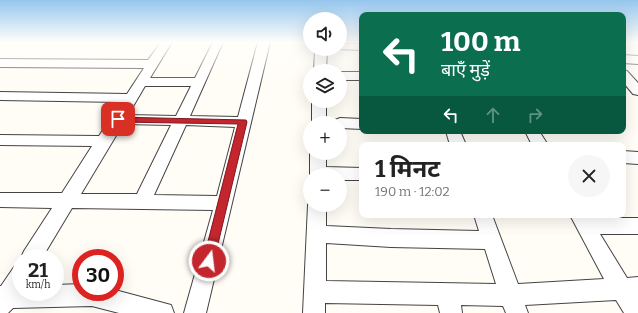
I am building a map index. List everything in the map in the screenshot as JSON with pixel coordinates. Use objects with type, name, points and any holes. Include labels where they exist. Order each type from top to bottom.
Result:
[{"type":"street","points":[[37,249],[157,57]]},
{"type":"street","points":[[142,202],[211,57]]},
{"type":"street","points":[[195,313],[260,57]]},
{"type":"street","points":[[626,59],[638,60]]},
{"type":"street","points":[[0,63],[152,64]]},
{"type":"street","points":[[347,76],[359,76]]},
{"type":"street","points":[[626,77],[636,87]]},
{"type":"street","points":[[141,82],[199,82]]},
{"type":"street","points":[[0,96],[131,98]]},
{"type":"street","points":[[118,119],[243,122]]},
{"type":"street","points":[[347,123],[359,124]]},
{"type":"street","points":[[0,140],[105,141]]},
{"type":"street","points":[[626,158],[638,158]]},
{"type":"street","points":[[347,174],[359,174]]},
{"type":"street","points":[[0,200],[223,203]]},
{"type":"street","points":[[317,212],[314,303],[514,304],[630,288]]},
{"type":"street","points":[[484,218],[514,304]]},
{"type":"street","points":[[582,220],[638,226]]},
{"type":"street","points":[[582,220],[630,288],[638,313]]},
{"type":"street","points":[[316,234],[391,238],[492,240]]},
{"type":"street","points":[[3,300],[12,287]]},
{"type":"street","points":[[3,300],[92,295],[163,313]]},
{"type":"route","points":[[118,119],[243,122],[209,261]]}]
